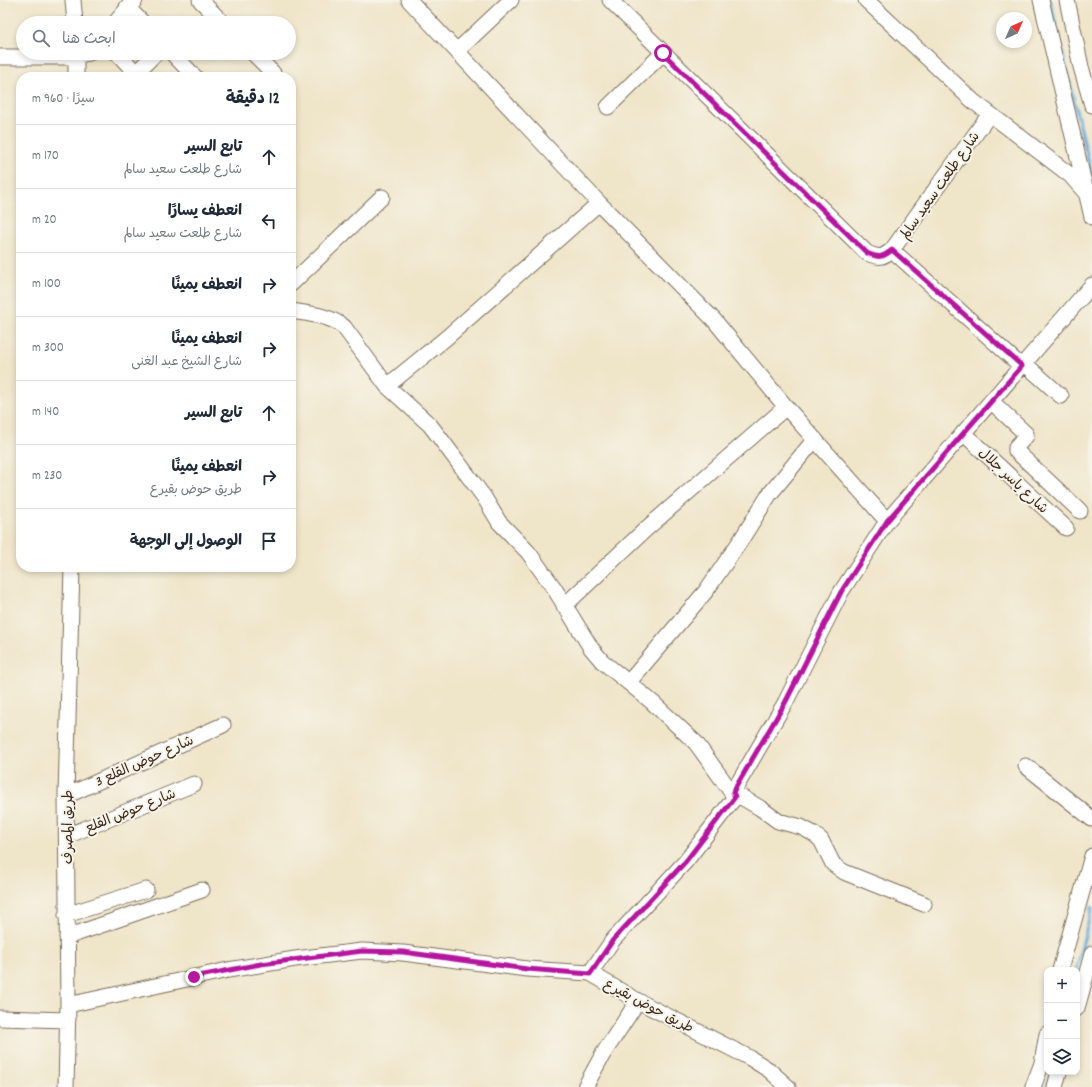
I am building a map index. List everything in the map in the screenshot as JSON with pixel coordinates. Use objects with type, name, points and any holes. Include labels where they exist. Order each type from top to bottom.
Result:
[{"type":"street","points":[[73,0],[74,16]]},
{"type":"street","points":[[200,0],[216,16]]},
{"type":"street","points":[[409,0],[599,203],[714,320],[786,407],[887,521]]},
{"type":"street","points":[[457,51],[511,0]]},
{"type":"street","name":"شارع طلعت سعيد سالم","points":[[610,0],[867,253],[878,258],[884,257],[892,250],[989,115]]},
{"type":"street","points":[[866,0],[989,115],[1070,175],[1089,192]]},
{"type":"street","points":[[1041,0],[1089,192],[1092,217]]},
{"type":"street","points":[[1067,0],[1081,67],[1092,105]]},
{"type":"street","points":[[121,16],[131,4],[139,16]]},
{"type":"street","points":[[608,107],[663,53]]},
{"type":"street","points":[[0,57],[16,56]]},
{"type":"street","points":[[77,72],[80,60]]},
{"type":"street","points":[[123,60],[133,72]]},
{"type":"street","points":[[139,72],[150,60]]},
{"type":"street","points":[[178,60],[189,72]]},
{"type":"street","points":[[260,60],[272,72]]},
{"type":"street","points":[[296,279],[382,197]]},
{"type":"street","points":[[387,386],[446,338],[599,203]]},
{"type":"street","points":[[892,250],[1023,365],[1061,396]]},
{"type":"street","points":[[733,792],[785,703],[841,592],[887,521],[1092,285]]},
{"type":"street","points":[[296,312],[328,318],[337,321],[344,327],[387,386],[430,425],[484,497],[499,522],[528,552],[554,588],[591,648],[602,661],[629,682],[696,743],[733,792],[735,797],[686,861],[613,940],[590,974]]},
{"type":"street","points":[[990,401],[1026,434],[1026,436],[1016,447],[1016,451],[1080,510]]},
{"type":"street","points":[[564,606],[658,519],[786,407]]},
{"type":"street","name":"شارع ياسر جلال","points":[[963,433],[1066,528]]},
{"type":"street","points":[[629,682],[706,591],[769,495],[815,439]]},
{"type":"street","name":"طريق المصرف","points":[[66,1087],[68,1005],[66,796],[72,572]]},
{"type":"street","name":"شارع حوض القلع 3","points":[[66,796],[223,725]]},
{"type":"street","points":[[1026,766],[1092,819]]},
{"type":"street","name":"شارع حوض القلع","points":[[67,836],[194,784]]},
{"type":"street","points":[[733,792],[778,821],[801,827],[814,834],[821,840],[833,864],[844,872],[924,904]]},
{"type":"street","points":[[1061,967],[1092,856]]},
{"type":"street","points":[[66,915],[146,890]]},
{"type":"street","points":[[67,937],[202,890]]},
{"type":"street","name":"طريق حوض بقيرع","points":[[68,1005],[228,970],[295,959],[362,951],[403,952],[520,968],[590,974],[638,1001],[755,1061],[787,1086]]},
{"type":"street","points":[[1078,1003],[1092,954]]},
{"type":"street","points":[[585,1087],[603,1054],[638,1001]]},
{"type":"street","points":[[0,1018],[68,1020]]},
{"type":"street","points":[[1033,1087],[1042,1063],[1046,1039]]},
{"type":"street","points":[[1055,1087],[1058,1075]]},
{"type":"waterway","points":[[1050,0],[1092,176]]},
{"type":"waterway","points":[[1077,967],[1092,907]]},
{"type":"waterway","points":[[1047,1087],[1050,1075]]},
{"type":"route","points":[[194,977],[261,964],[362,951],[403,952],[527,969],[590,974],[613,940],[686,861],[735,797],[733,792],[799,678],[830,611],[887,521],[1022,366],[892,250],[884,257],[878,258],[867,253],[663,53]]}]
